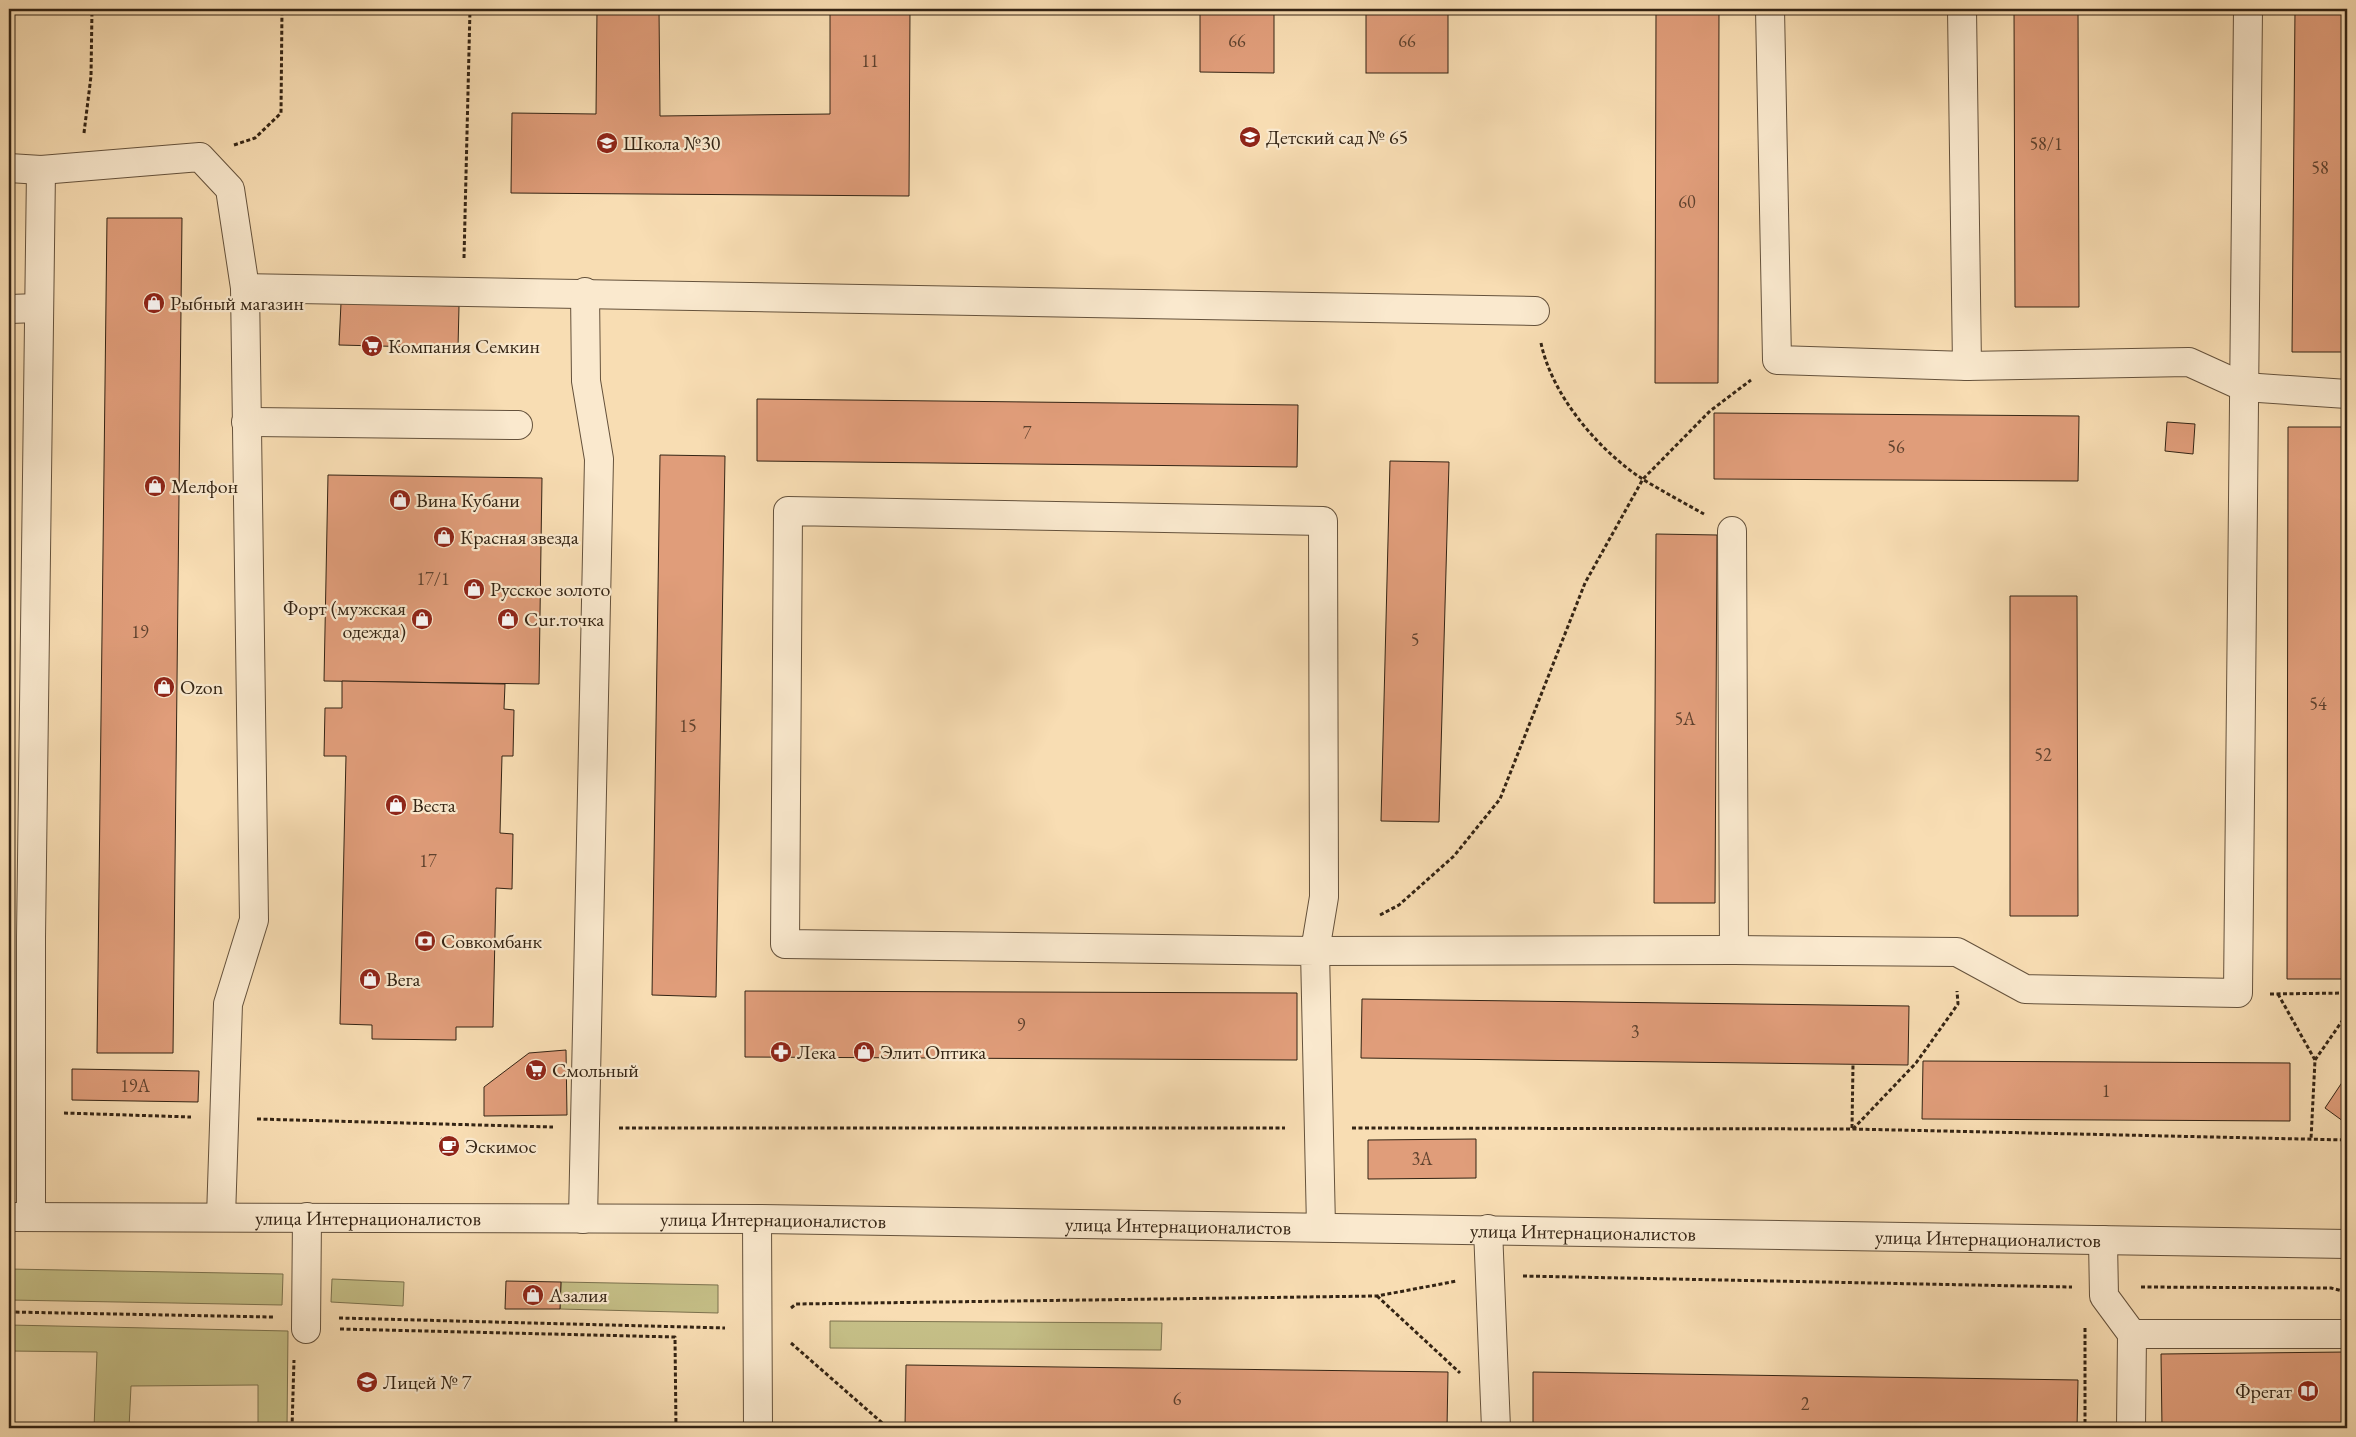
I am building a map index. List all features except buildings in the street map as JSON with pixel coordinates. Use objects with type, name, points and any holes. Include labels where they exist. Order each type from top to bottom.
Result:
[{"type":"street","points":[[1770,9],[1777,360],[1968,366],[2189,362],[2244,387],[2347,394]]},
{"type":"street","points":[[1962,9],[1968,366]]},
{"type":"street","points":[[1321,1227],[1315,951],[1324,898],[1323,520],[788,511],[785,944],[1315,951],[1734,950],[1957,952],[2025,989],[2238,993],[2248,9]]},
{"type":"street","points":[[9,168],[41,170],[200,157],[230,189],[244,288],[254,920],[228,1004],[221,1217]]},
{"type":"street","points":[[20,1217],[32,1112],[20,937],[39,308],[41,170]]},
{"type":"street","points":[[244,288],[585,292],[1534,311]]},
{"type":"street","points":[[583,1219],[599,459],[586,381],[585,292]]},
{"type":"street","points":[[9,309],[39,308]]},
{"type":"street","points":[[246,422],[518,426]]},
{"type":"street","points":[[1732,531],[1734,950]]},
{"type":"street","name":"улица Интернационалистов","points":[[20,1217],[757,1219],[2347,1244]]},
{"type":"street","points":[[306,1323],[307,1217]]},
{"type":"street","points":[[757,1219],[758,1428]]},
{"type":"street","points":[[1488,1229],[1496,1428]]},
{"type":"street","points":[[2103,1240],[2094,1287],[2104,1296],[2132,1334],[2131,1428]]},
{"type":"street","points":[[2132,1334],[2347,1334]]},
{"type":"path","points":[[80,166],[91,76],[92,9]]},
{"type":"path","points":[[200,157],[255,138],[281,112],[282,9]]},
{"type":"path","points":[[464,291],[470,9]]},
{"type":"path","points":[[1534,311],[1544,355],[1564,399],[1600,443],[1643,479],[1732,531]]},
{"type":"path","points":[[1374,919],[1399,905],[1454,856],[1500,799],[1585,583],[1643,479],[1710,411],[1777,360]]},
{"type":"path","points":[[1853,1064],[1852,1129],[1916,1063],[1958,1004],[1957,952]]},
{"type":"path","points":[[2238,993],[2347,993]]},
{"type":"path","points":[[2278,994],[2315,1060],[2312,1140]]},
{"type":"path","points":[[2315,1060],[2347,1014]]},
{"type":"path","points":[[32,1112],[224,1118]]},
{"type":"path","points":[[759,1328],[796,1304],[1376,1296],[1489,1276],[2094,1287],[2331,1288],[2347,1292]]},
{"type":"path","points":[[1376,1296],[1460,1373]]},
{"type":"path","points":[[9,1312],[675,1337],[676,1428]]},
{"type":"path","points":[[292,1428],[295,1329],[306,1323],[773,1327],[888,1428]]},
{"type":"path","points":[[2085,1325],[2085,1428]]},
{"type":"shaded area","points":[[9,1269],[283,1274],[282,1305],[9,1300]]},
{"type":"shaded area","points":[[332,1279],[404,1282],[403,1306],[331,1302]]},
{"type":"shaded area","points":[[561,1282],[718,1285],[718,1313],[560,1309]]},
{"type":"shaded area","points":[[830,1321],[1162,1323],[1161,1350],[830,1348]]},
{"type":"shaded area","points":[[9,1325],[288,1331],[287,1428],[258,1428],[258,1385],[131,1386],[129,1428],[94,1428],[97,1352],[9,1351]]},
{"type":"place","name":"Детский сад № 65","points":[[1250,137]]},
{"type":"place","name":"Школа №30","points":[[607,143]]},
{"type":"place","name":"Рыбный магазин","points":[[154,303]]},
{"type":"place","name":"Компания Семкин","points":[[372,346]]},
{"type":"place","name":"Мелфон","points":[[155,486]]},
{"type":"place","name":"Вина Кубани","points":[[400,500]]},
{"type":"place","name":"Красная звезда","points":[[444,537]]},
{"type":"place","name":"Русское золото","points":[[474,589]]},
{"type":"place","name":"Форт (мужская одежда)","points":[[422,619]]},
{"type":"place","name":"Cur.точка","points":[[508,619]]},
{"type":"place","name":"Ozon","points":[[164,687]]},
{"type":"place","name":"Веста","points":[[396,805]]},
{"type":"place","name":"Совкомбанк","points":[[425,941]]},
{"type":"place","name":"Вега","points":[[370,979]]},
{"type":"place","name":"Лека","points":[[781,1052]]},
{"type":"place","name":"Элит Оптика","points":[[864,1052]]},
{"type":"place","name":"Смольный","points":[[536,1070]]},
{"type":"place","name":"Эскимос","points":[[449,1146]]},
{"type":"place","name":"Азалия","points":[[533,1295]]},
{"type":"place","name":"Лицей № 7","points":[[367,1382]]},
{"type":"place","name":"Фрегат","points":[[2308,1391]]}]
